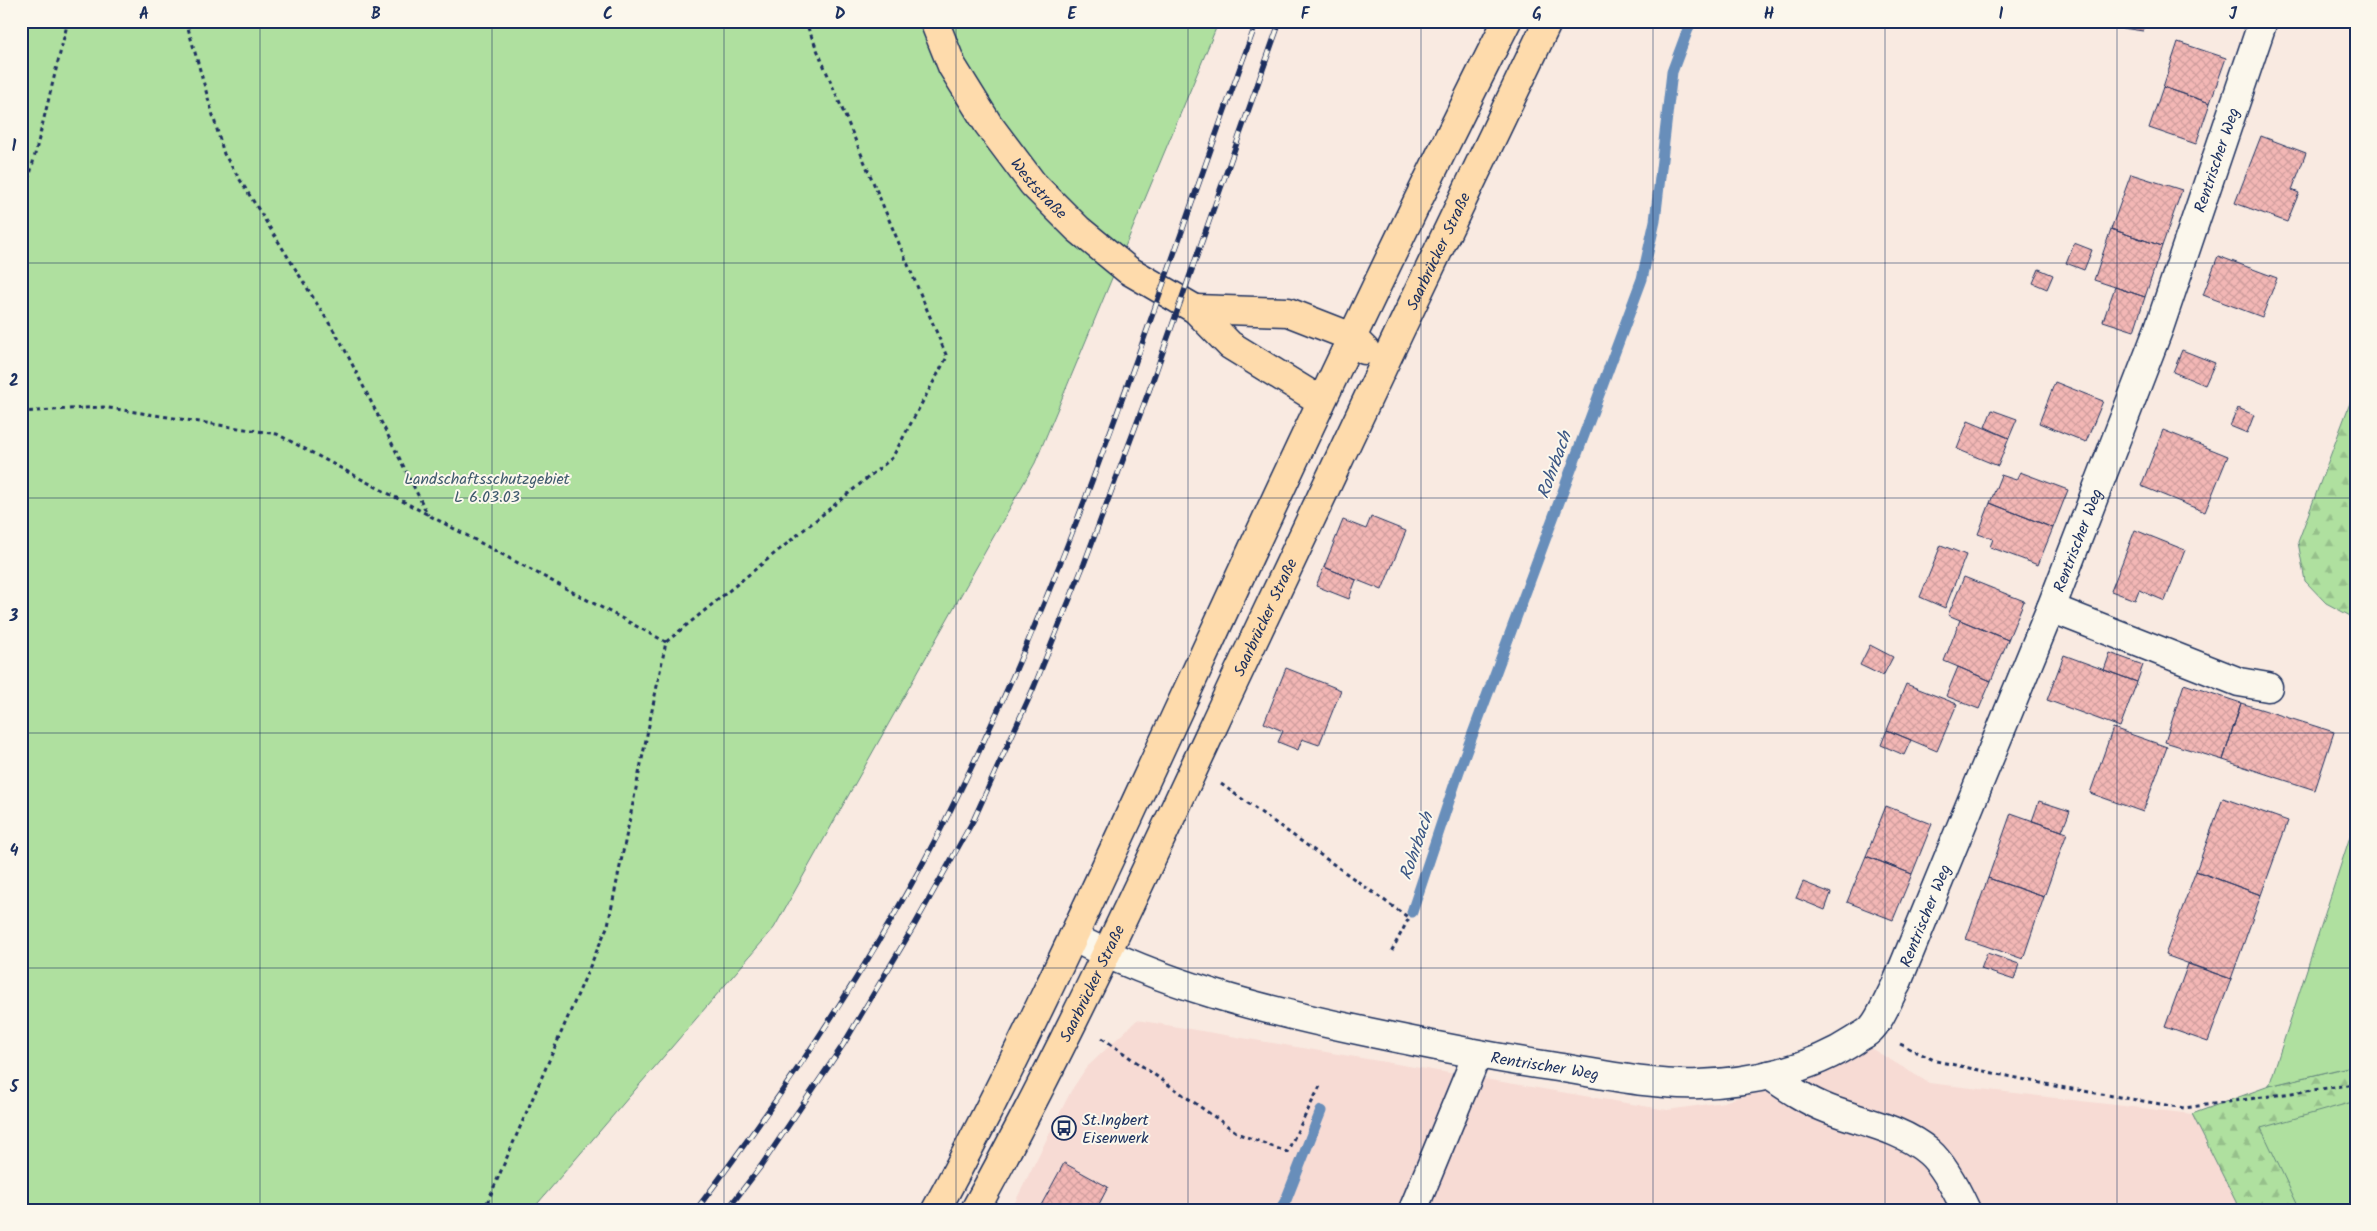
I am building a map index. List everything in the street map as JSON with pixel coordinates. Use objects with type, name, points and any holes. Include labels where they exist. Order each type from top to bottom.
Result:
[{"type":"main road","name":"Weststraße","points":[[934,21],[952,66],[988,124],[1033,184],[1078,229],[1128,270],[1195,309],[1230,345],[1321,401]]},
{"type":"main road","points":[[936,1210],[990,1111],[1073,937],[1321,401],[1507,21]]},
{"type":"main road","name":"Saarbrücker Straße","points":[[975,1210],[1021,1126],[1106,955],[1377,378],[1548,21]]},
{"type":"main road","name":"Weststraße","points":[[1195,309],[1288,312],[1352,337]]},
{"type":"main road","points":[[1321,401],[1350,397],[1377,378],[1371,355],[1352,337]]},
{"type":"street","name":"Rentrischer Weg","points":[[1073,937],[1106,955],[1197,990],[1281,1013],[1477,1056],[1639,1080],[1687,1083],[1731,1082],[1769,1075],[1811,1062],[1870,1030],[1896,985],[2051,608],[2159,328],[2263,21]]},
{"type":"street","points":[[2051,608],[2239,682],[2268,687]]},
{"type":"street","points":[[1413,1210],[1477,1056]]},
{"type":"street","points":[[1769,1075],[1799,1096],[1828,1109],[1889,1129],[1930,1153],[1955,1187],[1966,1210]]},
{"type":"path","points":[[21,211],[68,21]]},
{"type":"path","points":[[186,21],[224,154],[342,344],[429,516]]},
{"type":"path","points":[[484,1210],[608,925],[666,642],[892,458],[947,357],[805,21]]},
{"type":"path","points":[[21,412],[102,407],[276,434],[666,642]]},
{"type":"path","points":[[1195,766],[1409,918],[1392,952]]},
{"type":"path","points":[[1074,1019],[1239,1134],[1287,1152],[1320,1086]]},
{"type":"path","points":[[1870,1030],[1936,1061],[2060,1087],[2184,1108],[2356,1084]]},
{"type":"path","points":[[21,1204],[56,1210]]},
{"type":"shaded area","points":[[1137,1020],[1667,1110],[1724,1102],[1791,1079],[1869,1047],[1929,1083],[2192,1114],[2241,1210],[1011,1210],[1071,1091],[1086,1068]]},
{"type":"green space","name":"Landschaftsschutzgebiet L 6.03.03","points":[[21,21],[1219,21],[1035,463],[774,928],[532,1210],[21,1210]]},
{"type":"green space","points":[[2356,387],[2356,619],[2326,603],[2305,581],[2298,542]]},
{"type":"green space","points":[[2356,818],[2356,1065],[2269,1086]]},
{"type":"green space","points":[[2356,1065],[2356,1210],[2240,1210],[2192,1114],[2269,1086]]},
{"type":"green space","points":[[2356,1101],[2356,1210],[2300,1210],[2261,1128]]},
{"type":"building","points":[[2110,21],[2145,21],[2143,31],[2109,26]]},
{"type":"building","points":[[2178,42],[2226,58],[2210,103],[2163,87]]},
{"type":"building","points":[[2163,87],[2210,103],[2196,144],[2149,128]]},
{"type":"building","points":[[2261,136],[2306,153],[2292,190],[2299,193],[2287,222],[2235,203]]},
{"type":"building","points":[[2131,174],[2182,190],[2162,246],[2111,229]]},
{"type":"building","points":[[2111,229],[2162,246],[2145,297],[2094,280]]},
{"type":"building","points":[[2074,243],[2092,250],[2084,270],[2066,263]]},
{"type":"building","points":[[2218,256],[2277,278],[2262,317],[2203,295]]},
{"type":"building","points":[[2039,269],[2053,275],[2047,289],[2033,283]]},
{"type":"building","points":[[2115,287],[2145,297],[2134,331],[2103,321]]},
{"type":"building","points":[[2182,350],[2215,363],[2205,385],[2173,372]]},
{"type":"building","points":[[2055,382],[2103,401],[2086,442],[2039,423]]},
{"type":"building","points":[[2238,408],[2254,415],[2247,433],[2230,426]]},
{"type":"building","points":[[1992,410],[2017,419],[2009,438],[1985,427]]},
{"type":"building","points":[[1968,421],[2009,438],[1998,466],[1957,449]]},
{"type":"building","points":[[2163,430],[2228,456],[2205,512],[2141,486]]},
{"type":"building","points":[[2020,472],[2068,490],[2053,528],[1990,503],[2001,475],[2016,480]]},
{"type":"building","points":[[1990,503],[2053,528],[2038,565],[1990,547],[1993,539],[1978,534]]},
{"type":"building","points":[[1371,517],[1406,531],[1382,590],[1324,567],[1343,520],[1366,529]]},
{"type":"building","points":[[2135,530],[2185,550],[2165,601],[2139,590],[2135,600],[2111,591]]},
{"type":"building","points":[[1941,545],[1966,555],[1945,608],[1920,597]]},
{"type":"building","points":[[1324,567],[1356,580],[1349,599],[1316,586]]},
{"type":"building","points":[[1964,577],[2024,601],[2008,640],[1948,615]]},
{"type":"building","points":[[1960,620],[2008,640],[1991,681],[1944,661]]},
{"type":"building","points":[[1870,645],[1893,657],[1883,676],[1860,665]]},
{"type":"building","points":[[2110,653],[2143,665],[2137,682],[2104,670]]},
{"type":"building","points":[[2064,655],[2137,682],[2120,727],[2047,700]]},
{"type":"building","points":[[1958,667],[1991,681],[1979,709],[1946,696]]},
{"type":"building","points":[[1286,668],[1341,690],[1319,745],[1302,739],[1298,750],[1278,742],[1283,731],[1264,723]]},
{"type":"building","points":[[1906,684],[1957,704],[1937,751],[1887,730]]},
{"type":"building","points":[[2184,684],[2241,703],[2223,760],[2165,742]]},
{"type":"building","points":[[2241,703],[2334,732],[2315,790],[2223,760]]},
{"type":"building","points":[[2113,728],[2167,747],[2143,812],[2090,793]]},
{"type":"building","points":[[1887,730],[1911,740],[1904,755],[1881,745]]},
{"type":"building","points":[[2223,798],[2288,821],[2261,895],[2196,871]]},
{"type":"building","points":[[2039,801],[2070,811],[2062,831],[2032,821]]},
{"type":"building","points":[[1886,806],[1932,824],[1912,874],[1866,856]]},
{"type":"building","points":[[2011,813],[2067,833],[2044,897],[1988,878]]},
{"type":"building","points":[[1866,856],[1912,874],[1893,920],[1847,902]]},
{"type":"building","points":[[2196,871],[2261,895],[2231,979],[2165,955]]},
{"type":"building","points":[[1988,878],[2044,897],[2023,959],[1966,939]]},
{"type":"building","points":[[1803,882],[1831,893],[1825,910],[1796,898]]},
{"type":"building","points":[[1987,953],[2019,964],[2014,980],[1981,969]]},
{"type":"building","points":[[2188,964],[2231,979],[2208,1042],[2165,1027]]},
{"type":"building","points":[[1064,1163],[1108,1187],[1096,1210],[1039,1209]]},
{"type":"waterway","name":"Rohrbach","points":[[1412,912],[1459,771],[1642,279],[1655,221],[1672,72],[1691,21]]},
{"type":"waterway","name":"Rohrbach","points":[[1280,1210],[1286,1200],[1321,1111]]},
{"type":"railway","points":[[696,1210],[767,1114],[865,964],[925,860],[997,712],[1039,615],[1078,517],[1257,21]]},
{"type":"railway","points":[[727,1210],[761,1166],[843,1045],[914,926],[974,819],[1034,687],[1084,564],[1150,388],[1280,21]]},
{"type":"place","name":"St.Ingbert Eisenwerk","points":[[1064,1128]]}]
